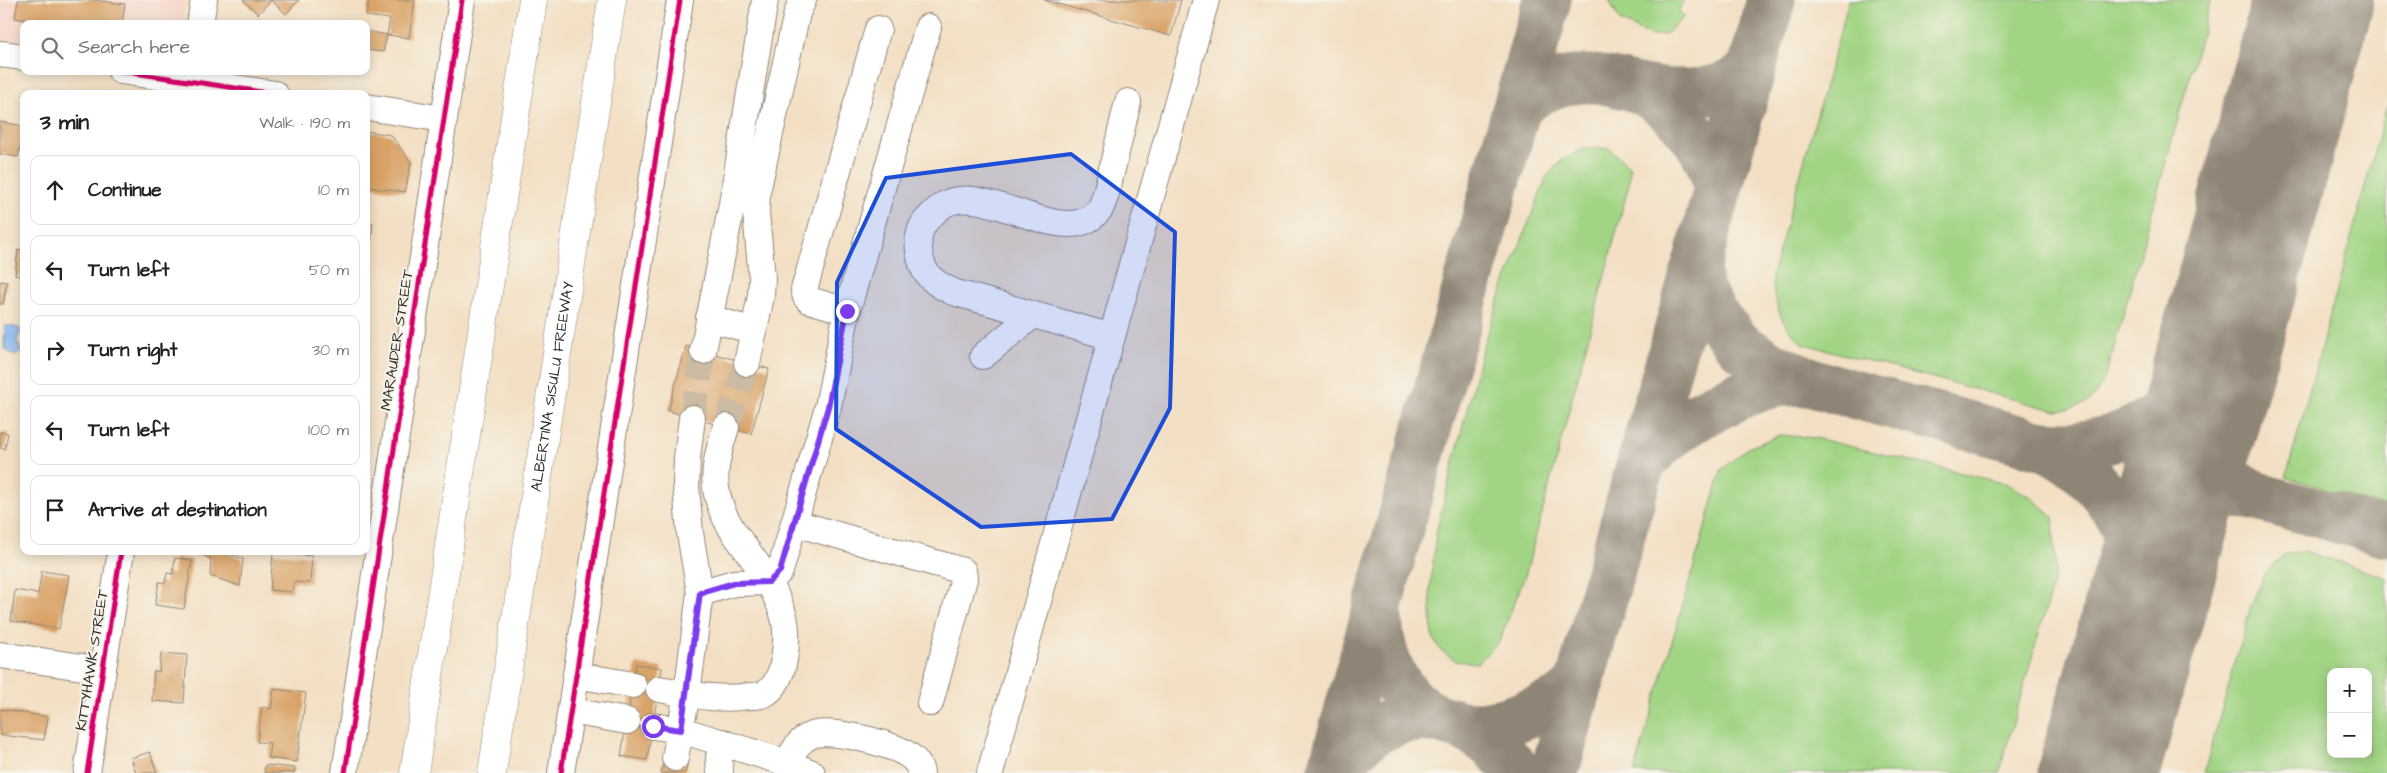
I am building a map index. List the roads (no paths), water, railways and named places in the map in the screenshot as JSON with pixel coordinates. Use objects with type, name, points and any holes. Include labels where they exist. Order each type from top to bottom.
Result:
[{"type":"highway","points":[[414,773],[533,0]]},
{"type":"highway","name":"ALBERTINA SISULU FREEWAY","points":[[492,773],[612,0]]},
{"type":"street","points":[[201,20],[204,0]]},
{"type":"street","name":"MARAUDER STREET","points":[[345,773],[462,0]]},
{"type":"street","points":[[561,773],[680,0]]},
{"type":"street","points":[[703,351],[732,204],[765,0]]},
{"type":"street","points":[[747,363],[761,296],[762,278],[757,235],[757,192],[797,13],[804,0]]},
{"type":"street","points":[[990,773],[1206,0]]},
{"type":"street","points":[[700,593],[734,583],[769,582],[780,571],[828,407],[847,311],[928,27]]},
{"type":"street","points":[[847,311],[809,300],[804,290],[878,29]]},
{"type":"street","points":[[0,54],[20,56]]},
{"type":"street","points":[[146,75],[247,90]]},
{"type":"street","points":[[1112,337],[953,292],[937,284],[925,271],[919,255],[918,240],[923,225],[934,212],[946,204],[960,200],[985,203],[1069,225],[1091,218],[1100,210],[1106,192],[1128,102]]},
{"type":"street","points":[[370,108],[444,119]]},
{"type":"street","points":[[983,356],[1032,315]]},
{"type":"street","points":[[709,318],[754,330]]},
{"type":"street","points":[[675,758],[687,694],[700,593],[690,533],[686,486],[692,418]]},
{"type":"street","points":[[659,689],[731,699],[764,694],[774,684],[783,665],[786,640],[784,617],[769,582],[723,514],[717,496],[717,457],[726,427]]},
{"type":"street","points":[[795,523],[963,571],[964,578],[930,703]]},
{"type":"street","name":"KITTYHAWK STREET","points":[[87,773],[120,555]]},
{"type":"street","points":[[0,655],[104,670]]},
{"type":"street","points":[[576,676],[633,685]]},
{"type":"street","points":[[571,711],[627,721]]},
{"type":"street","points":[[653,726],[681,730],[722,742],[812,773]]},
{"type":"street","points":[[787,763],[798,744],[805,738],[828,732],[898,749],[912,757],[921,773]]},
{"type":"street","points":[[720,773],[719,756],[722,742]]},
{"type":"water","points":[[5,325],[19,328],[20,333],[17,340],[20,352],[14,356],[4,348]]},
{"type":"tunnel","points":[[692,418],[703,351]]},
{"type":"tunnel","points":[[726,427],[747,363]]}]
